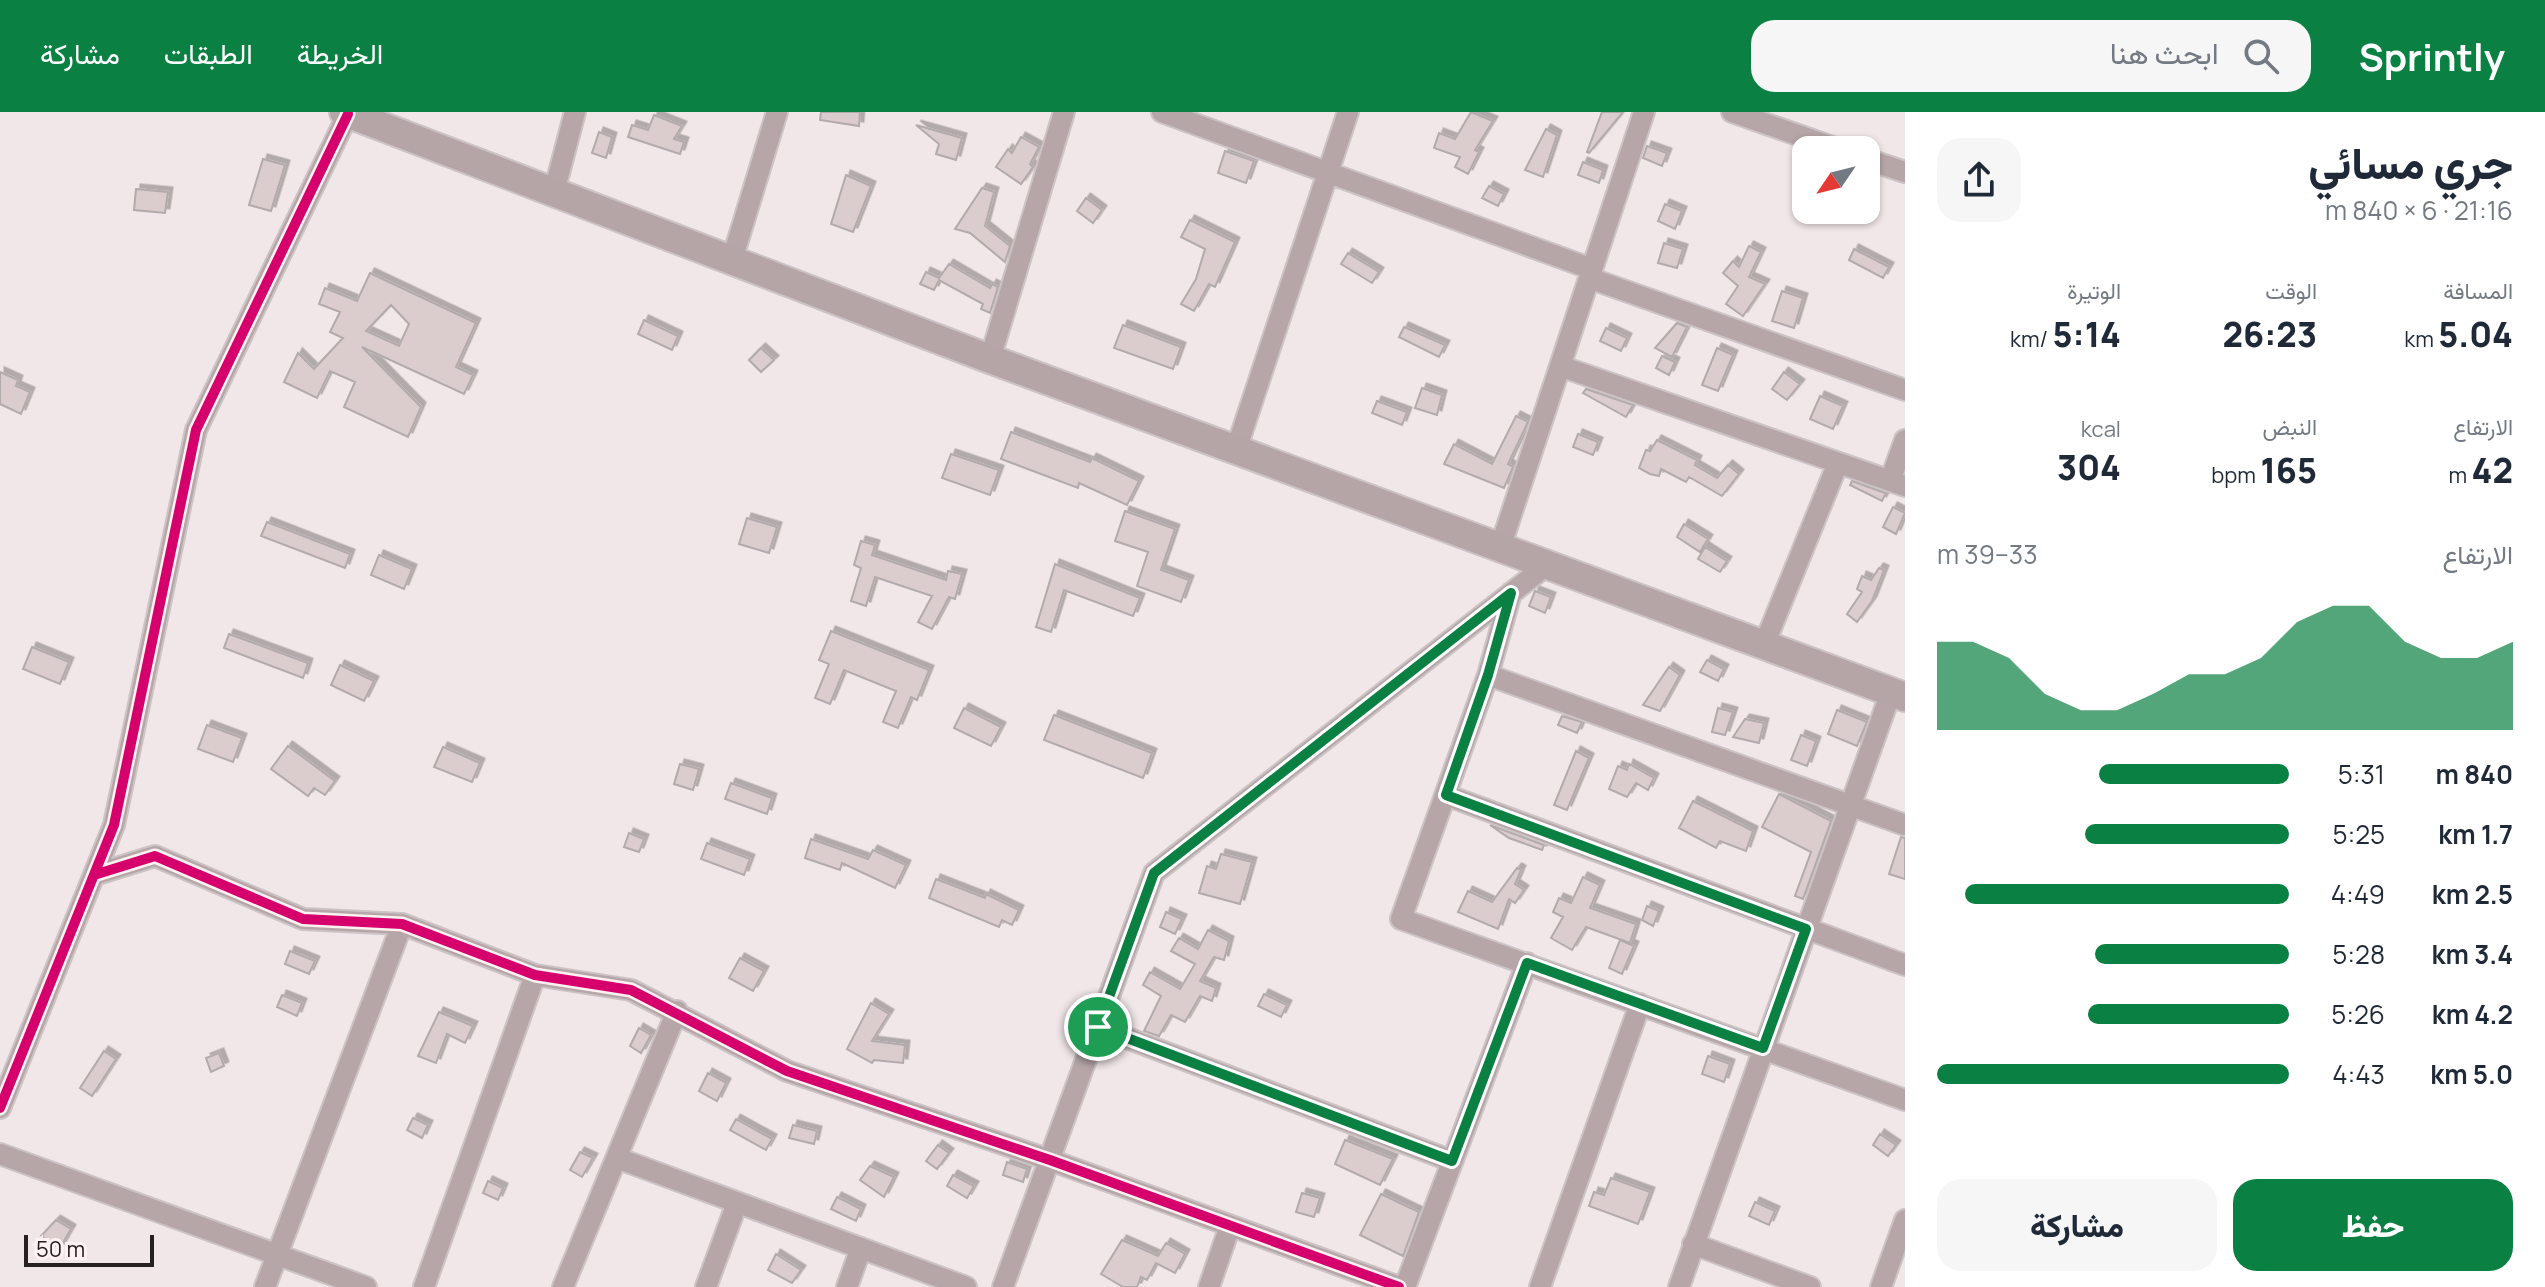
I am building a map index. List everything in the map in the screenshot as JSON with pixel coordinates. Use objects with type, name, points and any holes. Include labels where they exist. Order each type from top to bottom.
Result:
[{"type":"main road","points":[[346,113],[990,359],[1898,695]]},
{"type":"street","points":[[554,192],[575,112]]},
{"type":"street","points":[[732,260],[777,112]]},
{"type":"street","points":[[990,359],[1064,112]]},
{"type":"street","points":[[1162,112],[1905,390]]},
{"type":"street","points":[[1236,450],[1348,112]]},
{"type":"street","points":[[1500,548],[1644,112]]},
{"type":"street","points":[[1732,112],[1801,136]]},
{"type":"street","points":[[0,1108],[114,825],[196,430],[346,113]]},
{"type":"street","points":[[1880,164],[1905,172]]},
{"type":"street","points":[[1560,366],[1897,484],[1905,440]]},
{"type":"street","points":[[1764,645],[1838,463]]},
{"type":"street","points":[[1003,1287],[1154,873],[1547,565]]},
{"type":"street","points":[[1511,593],[1488,675],[1401,919],[1905,1100]]},
{"type":"street","points":[[1488,675],[1905,825]]},
{"type":"street","points":[[1679,1287],[1850,806],[1898,695]]},
{"type":"street","points":[[1446,795],[1905,965]]},
{"type":"street","points":[[94,875],[155,856],[303,919],[402,924],[535,975],[631,990],[677,1011],[787,1071],[1050,1160],[1230,1226],[1357,1280],[1402,1287],[1527,963]]},
{"type":"street","points":[[265,1287],[402,924]]},
{"type":"street","points":[[424,1287],[535,975]]},
{"type":"street","points":[[1540,1287],[1640,1004]]},
{"type":"street","points":[[563,1287],[677,1011]]},
{"type":"street","points":[[1098,1027],[1452,1161]]},
{"type":"street","points":[[0,1154],[366,1287]]},
{"type":"street","points":[[617,1158],[966,1287]]},
{"type":"street","points":[[706,1287],[737,1203]]},
{"type":"street","points":[[1881,1287],[1905,1220]]},
{"type":"street","points":[[1209,1287],[1230,1226]]},
{"type":"street","points":[[1693,1244],[1810,1287]]},
{"type":"street","points":[[847,1287],[861,1248]]},
{"type":"building","points":[[821,112],[860,112],[859,126],[820,120]]},
{"type":"building","points":[[1471,112],[1493,121],[1475,150],[1479,152],[1468,174],[1455,167],[1460,157],[1434,148],[1439,133],[1455,139]]},
{"type":"building","points":[[1602,112],[1623,112],[1589,153],[1587,152]]},
{"type":"building","points":[[654,115],[682,126],[674,139],[684,142],[680,154],[628,137],[632,125],[648,130]]},
{"type":"building","points":[[916,125],[962,138],[956,160],[936,154],[939,144]]},
{"type":"building","points":[[1546,129],[1557,135],[1543,177],[1525,170]]},
{"type":"building","points":[[599,132],[612,137],[606,158],[592,153]]},
{"type":"building","points":[[1021,137],[1039,147],[1030,164],[1033,167],[1021,184],[996,167],[1008,149],[1012,153]]},
{"type":"building","points":[[1647,146],[1667,153],[1662,166],[1643,158]]},
{"type":"building","points":[[1225,151],[1254,161],[1246,183],[1218,173]]},
{"type":"building","points":[[263,159],[285,165],[271,211],[249,205]]},
{"type":"building","points":[[1583,162],[1603,170],[1599,183],[1578,175]]},
{"type":"building","points":[[846,175],[871,186],[853,232],[831,224]]},
{"type":"building","points":[[1489,186],[1504,194],[1498,206],[1482,198]]},
{"type":"building","points":[[982,188],[994,192],[985,226],[1010,246],[1005,262],[970,233],[955,229]]},
{"type":"building","points":[[136,189],[168,192],[165,213],[134,210]]},
{"type":"building","points":[[1086,198],[1102,210],[1093,223],[1077,211]]},
{"type":"building","points":[[1665,204],[1682,211],[1675,229],[1658,221]]},
{"type":"building","points":[[1190,220],[1235,242],[1215,287],[1209,284],[1194,311],[1181,304],[1196,279],[1205,249],[1181,237]]},
{"type":"building","points":[[1664,243],[1683,249],[1677,268],[1658,263]]},
{"type":"building","points":[[1749,246],[1761,252],[1749,277],[1765,284],[1743,316],[1726,304],[1738,286],[1723,273],[1733,261],[1739,267]]},
{"type":"building","points":[[1854,249],[1889,267],[1883,278],[1849,260]]},
{"type":"building","points":[[1348,253],[1379,272],[1372,283],[1341,264]]},
{"type":"building","points":[[949,264],[990,288],[992,284],[998,287],[990,313],[981,309],[983,304],[939,280],[934,290],[920,284],[926,272],[939,278]]},
{"type":"building","points":[[370,273],[476,323],[456,367],[473,375],[464,394],[362,347],[421,407],[408,437],[344,407],[355,382],[330,371],[317,398],[284,382],[298,353],[314,369],[343,338],[330,332],[340,312],[319,304],[325,288],[357,301]],"holes":[[[391,305],[409,324],[399,346],[366,331]]]},
{"type":"building","points":[[1782,291],[1803,298],[1794,328],[1772,321]]},
{"type":"building","points":[[644,320],[678,336],[672,350],[638,334]]},
{"type":"building","points":[[1677,323],[1687,327],[1672,357],[1655,348]]},
{"type":"building","points":[[1123,325],[1181,347],[1173,369],[1114,348]]},
{"type":"building","points":[[1404,327],[1445,345],[1439,357],[1399,337]]},
{"type":"building","points":[[1606,328],[1627,338],[1621,351],[1600,341]]},
{"type":"building","points":[[761,348],[774,360],[761,372],[749,360]]},
{"type":"building","points":[[1717,348],[1733,355],[1718,391],[1702,385]]},
{"type":"building","points":[[1662,356],[1675,362],[1669,375],[1656,368]]},
{"type":"building","points":[[0,372],[18,380],[16,386],[30,392],[21,414],[0,404]]},
{"type":"building","points":[[1784,372],[1800,384],[1787,400],[1772,389]]},
{"type":"building","points":[[1422,388],[1442,395],[1437,415],[1415,408]]},
{"type":"building","points":[[1586,389],[1633,405],[1626,417],[1583,393]]},
{"type":"building","points":[[1820,396],[1843,406],[1833,429],[1810,419]]},
{"type":"building","points":[[1377,401],[1407,412],[1402,425],[1372,413]]},
{"type":"building","points":[[1516,416],[1528,422],[1508,464],[1513,467],[1504,488],[1444,464],[1454,444],[1492,464]]},
{"type":"building","points":[[1011,432],[1090,462],[1092,458],[1139,481],[1127,505],[1079,483],[1078,488],[1001,459]]},
{"type":"building","points":[[1578,434],[1598,442],[1593,455],[1573,447]]},
{"type":"building","points":[[1657,440],[1697,460],[1695,465],[1717,478],[1728,465],[1739,474],[1722,496],[1689,477],[1686,482],[1661,469],[1659,476],[1650,474],[1639,468],[1646,450],[1650,451]]},
{"type":"building","points":[[951,454],[999,470],[990,495],[942,478]]},
{"type":"building","points":[[1852,481],[1886,493],[1882,501],[1850,485]]},
{"type":"building","points":[[1893,507],[1905,513],[1896,534],[1883,527]]},
{"type":"building","points":[[1125,511],[1175,529],[1161,570],[1189,580],[1181,602],[1137,586],[1148,552],[1115,541]]},
{"type":"building","points":[[747,518],[777,527],[769,553],[739,544]]},
{"type":"building","points":[[267,522],[350,554],[345,568],[261,536]]},
{"type":"building","points":[[1684,524],[1708,539],[1700,552],[1677,537]]},
{"type":"building","points":[[861,541],[875,545],[872,555],[946,580],[948,571],[962,574],[955,599],[949,597],[932,629],[918,622],[932,596],[875,577],[866,606],[851,601],[861,568],[854,565]]},
{"type":"building","points":[[1705,547],[1727,561],[1720,572],[1698,559]]},
{"type":"building","points":[[379,555],[412,569],[404,589],[371,575]]},
{"type":"building","points":[[1055,564],[1140,598],[1133,616],[1064,590],[1051,632],[1036,627]]},
{"type":"building","points":[[1879,568],[1884,570],[1872,601],[1857,622],[1847,614],[1862,592],[1857,589],[1862,576],[1871,580]]},
{"type":"building","points":[[1535,591],[1551,597],[1545,613],[1529,606]]},
{"type":"building","points":[[831,631],[929,670],[917,700],[911,697],[898,728],[883,722],[896,691],[844,670],[830,704],[815,698],[829,664],[819,660]]},
{"type":"building","points":[[229,634],[308,663],[303,678],[224,648]]},
{"type":"building","points":[[32,647],[69,662],[60,684],[23,669]]},
{"type":"building","points":[[1707,660],[1724,669],[1718,681],[1700,672]]},
{"type":"building","points":[[340,665],[374,681],[364,701],[331,685]]},
{"type":"building","points":[[1669,667],[1680,675],[1660,711],[1643,705]]},
{"type":"building","points":[[964,708],[1001,727],[991,746],[954,728]]},
{"type":"building","points":[[1718,708],[1733,712],[1725,735],[1712,732]]},
{"type":"building","points":[[1837,710],[1867,722],[1857,746],[1828,734]]},
{"type":"building","points":[[1054,715],[1152,753],[1143,778],[1044,740]]},
{"type":"building","points":[[1562,716],[1582,722],[1577,733],[1558,725]]},
{"type":"building","points":[[1745,719],[1764,723],[1759,743],[1733,737]]},
{"type":"building","points":[[207,725],[242,738],[233,762],[198,749]]},
{"type":"building","points":[[1801,735],[1816,741],[1807,766],[1791,760]]},
{"type":"building","points":[[288,746],[335,781],[325,795],[314,788],[308,796],[271,769]]},
{"type":"building","points":[[443,747],[480,763],[472,782],[434,767]]},
{"type":"building","points":[[1576,751],[1589,758],[1567,810],[1554,805]]},
{"type":"building","points":[[680,764],[699,769],[693,790],[674,784]]},
{"type":"building","points":[[1629,764],[1654,778],[1648,790],[1636,783],[1627,797],[1609,789],[1618,766],[1627,770]]},
{"type":"building","points":[[731,783],[772,798],[767,814],[725,799]]},
{"type":"building","points":[[1779,794],[1831,821],[1803,899],[1795,896],[1811,852],[1762,827]]},
{"type":"building","points":[[1693,801],[1753,831],[1746,851],[1720,841],[1716,848],[1679,828]]},
{"type":"building","points":[[1490,825],[1544,845],[1542,850],[1509,838]]},
{"type":"building","points":[[629,833],[644,839],[639,852],[624,847]]},
{"type":"building","points":[[1901,837],[1905,838],[1905,879],[1889,874]]},
{"type":"building","points":[[811,839],[868,859],[873,850],[906,865],[895,888],[842,863],[840,870],[805,858]]},
{"type":"building","points":[[707,843],[750,859],[744,875],[701,859]]},
{"type":"building","points":[[1221,854],[1252,862],[1240,904],[1199,893],[1207,866],[1216,869]]},
{"type":"building","points":[[1517,868],[1521,870],[1515,884],[1524,890],[1515,903],[1509,899],[1498,929],[1458,912],[1468,891],[1492,902]]},
{"type":"building","points":[[1583,877],[1600,885],[1590,908],[1636,924],[1630,943],[1586,927],[1572,950],[1551,938],[1563,917],[1553,912],[1559,898],[1571,903]]},
{"type":"building","points":[[936,879],[985,898],[986,894],[1019,910],[1012,925],[1002,920],[999,927],[929,898]]},
{"type":"building","points":[[1647,906],[1659,911],[1653,926],[1642,920]]},
{"type":"building","points":[[1166,912],[1182,919],[1175,934],[1160,927]]},
{"type":"building","points":[[1208,930],[1229,941],[1224,960],[1214,957],[1200,981],[1216,988],[1212,1001],[1200,996],[1185,1022],[1171,1015],[1159,1036],[1144,1031],[1161,996],[1143,985],[1150,972],[1180,989],[1195,964],[1171,951],[1179,938],[1198,949]]},
{"type":"building","points":[[1620,940],[1634,946],[1622,974],[1609,968]]},
{"type":"building","points":[[290,951],[315,961],[309,974],[285,964]]},
{"type":"building","points":[[740,958],[764,971],[753,991],[729,978]]},
{"type":"building","points":[[1264,994],[1287,1005],[1281,1017],[1258,1006]]},
{"type":"building","points":[[282,995],[302,1003],[297,1016],[277,1007]]},
{"type":"building","points":[[871,1003],[889,1014],[872,1041],[905,1045],[903,1063],[874,1060],[872,1063],[847,1049]]},
{"type":"building","points":[[439,1012],[473,1026],[465,1043],[447,1034],[436,1063],[418,1056]]},
{"type":"building","points":[[639,1028],[651,1035],[641,1053],[630,1046]]},
{"type":"building","points":[[104,1051],[116,1059],[92,1096],[80,1088]]},
{"type":"building","points":[[219,1053],[224,1066],[211,1072],[206,1058]]},
{"type":"building","points":[[1708,1056],[1730,1064],[1724,1082],[1702,1074]]},
{"type":"building","points":[[708,1073],[726,1083],[717,1101],[699,1091]]},
{"type":"building","points":[[413,1118],[428,1125],[422,1138],[407,1130]]},
{"type":"building","points":[[736,1119],[772,1139],[766,1150],[730,1130]]},
{"type":"building","points":[[793,1125],[817,1131],[814,1144],[789,1138]]},
{"type":"building","points":[[1880,1134],[1896,1145],[1888,1156],[1873,1145]]},
{"type":"building","points":[[1345,1140],[1393,1159],[1380,1185],[1335,1164]]},
{"type":"building","points":[[938,1145],[949,1153],[937,1169],[926,1161]]},
{"type":"building","points":[[580,1152],[593,1158],[582,1177],[570,1170]]},
{"type":"building","points":[[1007,1162],[1027,1169],[1023,1182],[1003,1175]]},
{"type":"building","points":[[870,1166],[894,1177],[884,1197],[860,1180]]},
{"type":"building","points":[[953,1175],[974,1186],[967,1198],[947,1186]]},
{"type":"building","points":[[1611,1178],[1650,1192],[1638,1224],[1589,1206],[1594,1192],[1604,1195]]},
{"type":"building","points":[[488,1181],[503,1188],[498,1200],[483,1193]]},
{"type":"building","points":[[1302,1193],[1320,1198],[1314,1217],[1296,1212]]},
{"type":"building","points":[[1381,1194],[1419,1212],[1403,1256],[1360,1235]]},
{"type":"building","points":[[837,1197],[861,1209],[856,1221],[831,1209]]},
{"type":"building","points":[[1755,1202],[1775,1211],[1769,1225],[1749,1216]]},
{"type":"building","points":[[56,1220],[71,1229],[60,1248],[41,1236]]},
{"type":"building","points":[[1122,1240],[1158,1256],[1166,1243],[1185,1254],[1175,1273],[1156,1263],[1147,1280],[1141,1277],[1137,1287],[1123,1287],[1101,1274]]},
{"type":"building","points":[[776,1254],[801,1270],[792,1283],[768,1270]]},
{"type":"cycle path","points":[[0,1108],[114,825],[196,430],[348,114]]},
{"type":"cycle path","points":[[94,875],[155,856],[303,919],[402,924],[535,975],[631,990],[787,1071],[1050,1160],[1399,1287]]},
{"type":"route","points":[[1511,593],[1488,675],[1446,795],[1806,929],[1763,1048],[1527,963],[1452,1161],[1098,1027],[1154,873],[1511,593]]}]
